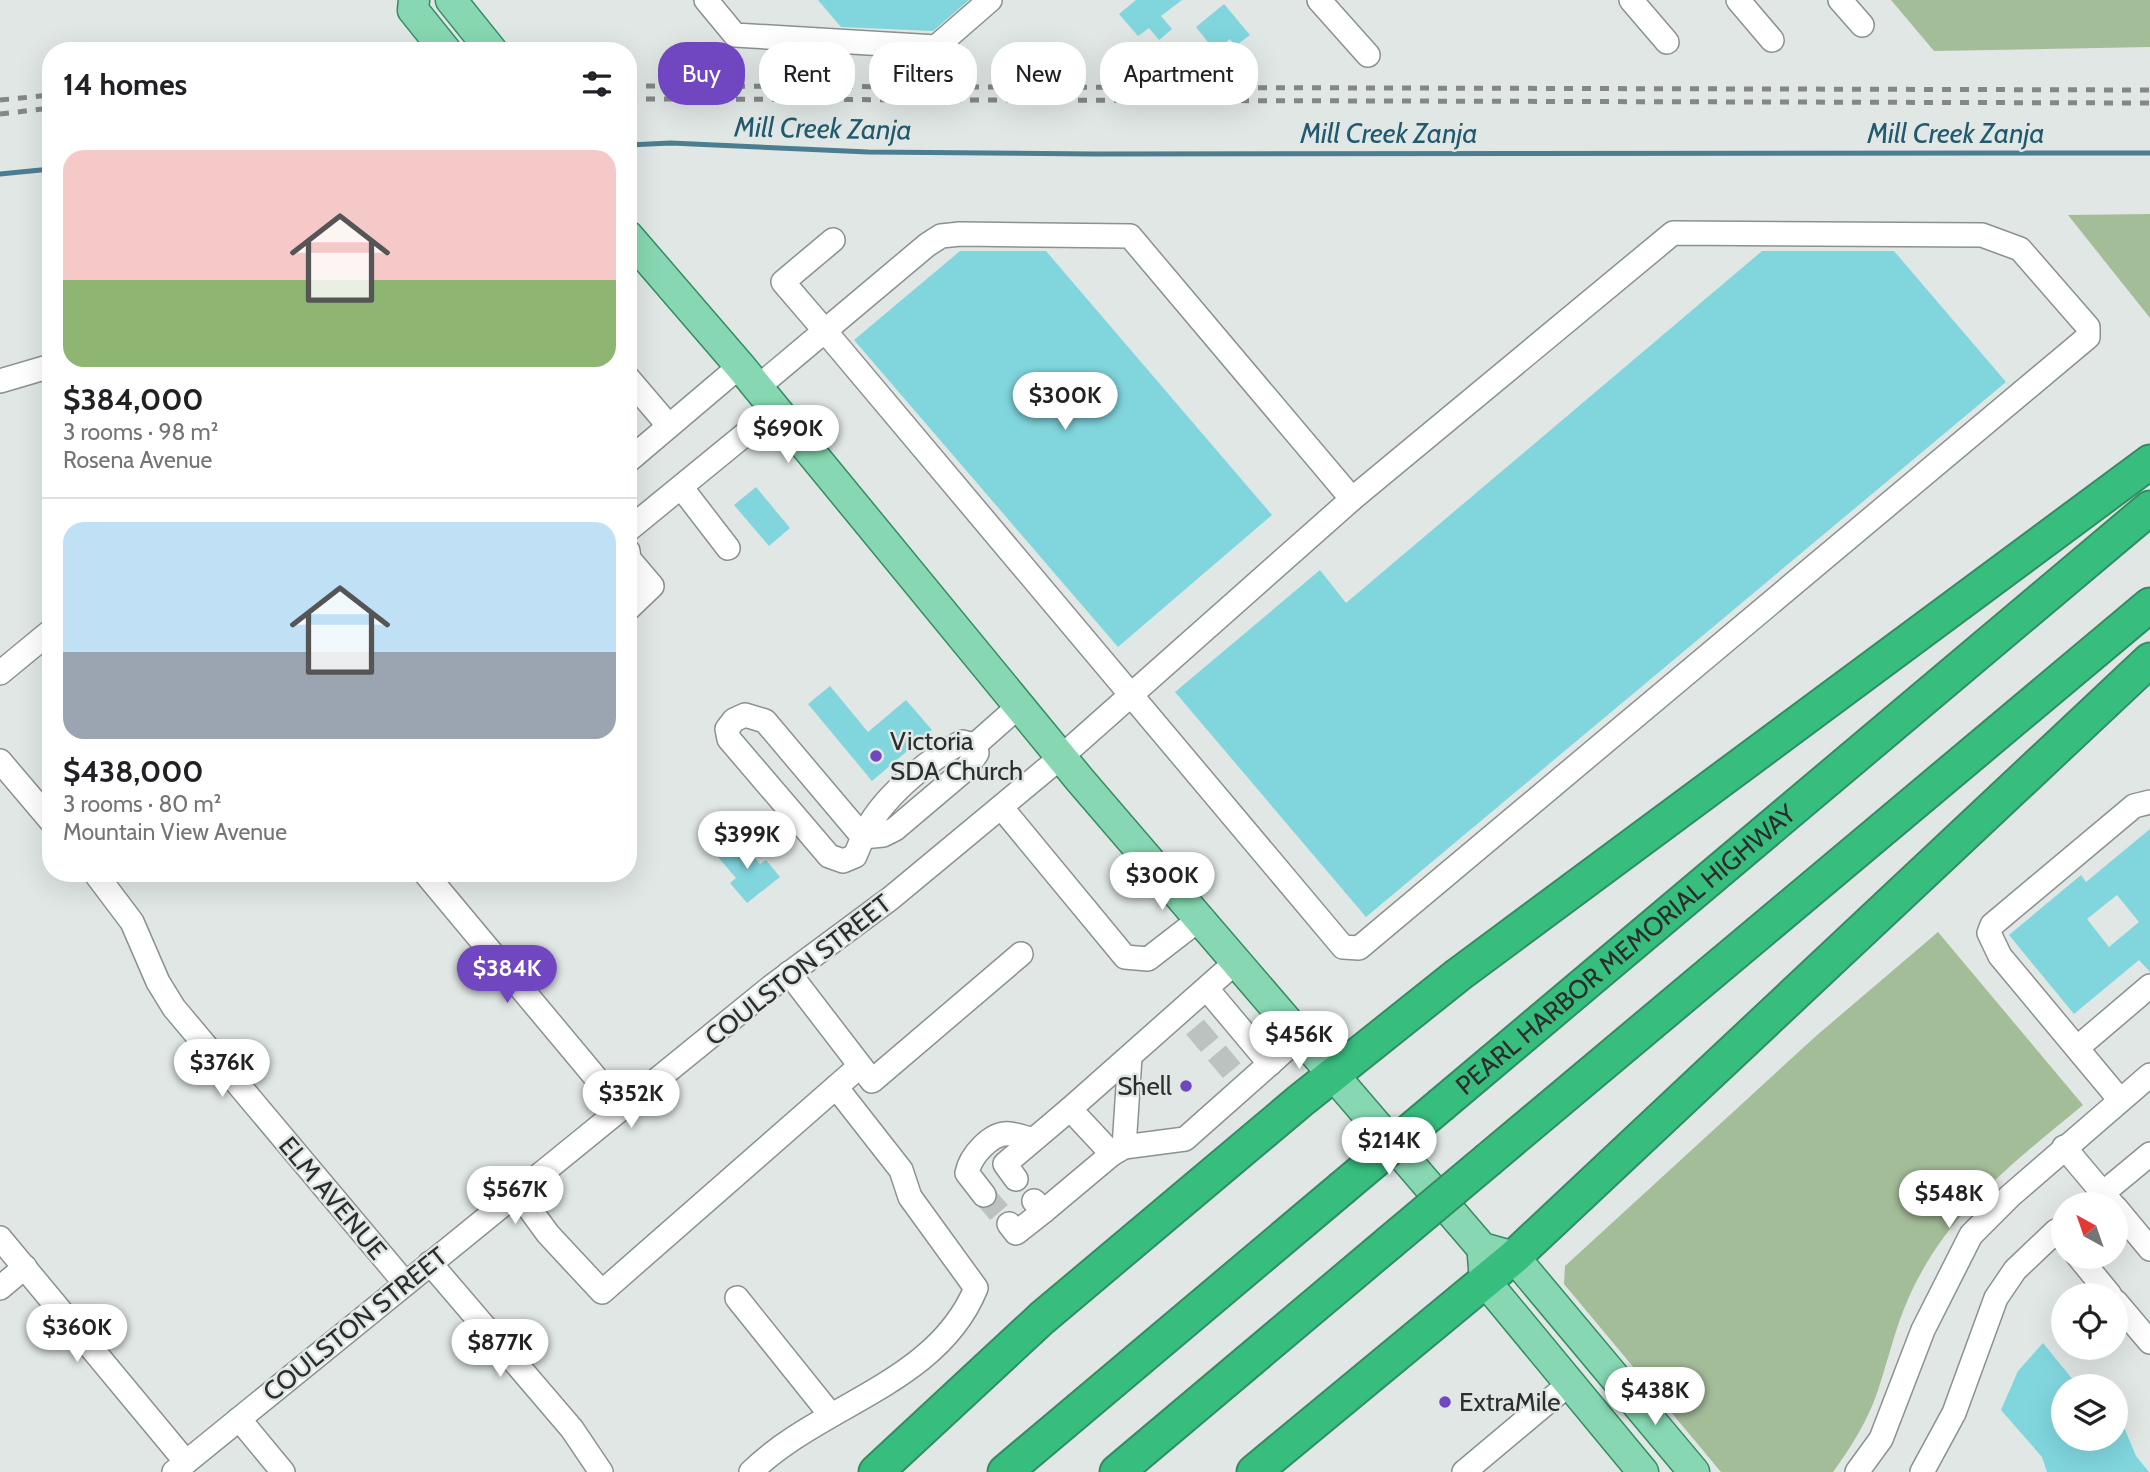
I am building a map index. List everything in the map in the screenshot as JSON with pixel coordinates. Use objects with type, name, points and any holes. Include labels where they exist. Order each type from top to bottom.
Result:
[{"type":"highway","points":[[876,1472],[1042,1318],[1334,1074],[1458,975],[2150,462]]},
{"type":"highway","name":"PEARL HARBOR MEMORIAL HIGHWAY","points":[[1005,1472],[2150,508]]},
{"type":"highway","points":[[1116,1472],[2150,604]]},
{"type":"highway","points":[[1254,1472],[1514,1257],[2150,660]]},
{"type":"main road","points":[[414,0],[413,10],[439,42]]},
{"type":"main road","points":[[451,0],[485,42]]},
{"type":"main road","points":[[637,248],[758,387],[1061,757],[1482,1248],[1514,1257],[1694,1472]]},
{"type":"main road","points":[[1482,1248],[1485,1281],[1569,1384],[1630,1468],[1639,1452],[1650,1451],[1669,1472]]},
{"type":"street","points":[[706,0],[735,35],[936,47],[990,0]]},
{"type":"street","points":[[1319,0],[1368,55]]},
{"type":"street","points":[[1631,0],[1667,42]]},
{"type":"street","points":[[1738,0],[1772,40]]},
{"type":"street","points":[[1840,0],[1862,25]]},
{"type":"street","points":[[637,523],[681,487],[758,387],[941,236],[960,233],[1130,236],[1352,499]]},
{"type":"street","name":"COULSTON STREET","points":[[180,1467],[789,973],[891,898],[1061,757],[1130,694],[1352,499],[1673,233],[1982,235],[2020,249],[2088,327],[2088,337],[1359,947],[1343,947],[1130,694]]},
{"type":"street","points":[[833,240],[783,282],[1130,694]]},
{"type":"street","points":[[0,381],[42,369]]},
{"type":"street","points":[[637,453],[669,426],[758,387]]},
{"type":"street","points":[[637,389],[669,426]]},
{"type":"street","points":[[681,487],[728,548]]},
{"type":"street","points":[[637,568],[652,586],[637,600]]},
{"type":"street","points":[[0,673],[42,638]]},
{"type":"street","points":[[863,837],[765,721],[745,715],[734,720],[727,729],[729,739],[829,856],[843,861],[855,856],[880,807],[948,749],[961,742],[975,745],[1019,706]]},
{"type":"street","points":[[0,761],[42,810]]},
{"type":"street","points":[[2120,1100],[2000,956],[1989,933],[1992,925],[2134,806],[2150,802]]},
{"type":"street","points":[[1001,807],[1125,957],[1148,959],[1201,918]]},
{"type":"street","name":"ELM AVENUE","points":[[102,882],[132,922],[158,982],[174,1008],[405,1283]]},
{"type":"street","points":[[432,882],[622,1110]]},
{"type":"street","points":[[789,973],[872,1081],[1021,954]]},
{"type":"street","points":[[1016,1179],[1004,1164],[1130,1057],[1188,1019],[1207,989],[1237,961]]},
{"type":"street","points":[[2077,1048],[2150,986]]},
{"type":"street","points":[[1207,989],[1270,1064]]},
{"type":"street","points":[[1009,1224],[1016,1233],[1039,1206],[1118,1150],[1185,1139],[1242,1082],[1270,1064],[1301,1036]]},
{"type":"street","points":[[1118,1150],[1130,1057]]},
{"type":"street","points":[[518,1193],[548,1234],[602,1292],[860,1066]]},
{"type":"street","points":[[1857,1472],[1881,1439],[1923,1330],[1971,1235],[2064,1147],[2150,1074]]},
{"type":"street","points":[[751,1472],[768,1455],[830,1414],[878,1390],[934,1348],[968,1306],[976,1288],[910,1197],[901,1170],[836,1087]]},
{"type":"street","points":[[1070,1109],[1118,1150]]},
{"type":"street","points":[[984,1195],[967,1173],[970,1160],[997,1136],[1009,1133],[1033,1140]]},
{"type":"street","points":[[2064,1147],[2102,1192]]},
{"type":"street","points":[[2118,1192],[2150,1154]]},
{"type":"street","points":[[2128,1223],[2150,1248]]},
{"type":"street","points":[[1922,1472],[1954,1413],[1996,1298],[2015,1270],[2051,1236]]},
{"type":"street","points":[[0,1238],[180,1467]]},
{"type":"street","points":[[430,1263],[572,1429],[601,1472]]},
{"type":"street","points":[[0,1288],[25,1267]]},
{"type":"street","points":[[2089,1269],[2100,1283]]},
{"type":"street","points":[[737,1298],[830,1414]]},
{"type":"street","points":[[2128,1316],[2150,1342]]},
{"type":"street","points":[[1464,1472],[1569,1384]]},
{"type":"street","points":[[239,1419],[283,1472]]},
{"type":"green space","points":[[1891,0],[2150,0],[2150,47],[1934,51]]},
{"type":"green space","points":[[2150,214],[2150,318],[2068,215]]},
{"type":"green space","points":[[1938,932],[2083,1105],[2007,1169],[1962,1214],[1942,1239],[1909,1297],[1869,1414],[1833,1472],[1721,1472],[1564,1284],[1565,1266],[1816,1036]]},
{"type":"building","points":[[818,0],[969,0],[933,31],[841,27]]},
{"type":"building","points":[[1136,0],[1182,0],[1161,16],[1172,29],[1159,40],[1149,28],[1138,36],[1119,14]]},
{"type":"building","points":[[1224,4],[1250,35],[1240,42],[1232,42],[1230,39],[1226,42],[1208,42],[1196,27]]},
{"type":"building","points":[[960,251],[1046,251],[1272,515],[1118,647],[854,340]]},
{"type":"building","points":[[1762,251],[1894,251],[2006,382],[1366,917],[1175,692],[1320,570],[1346,603]]},
{"type":"building","points":[[756,487],[790,528],[769,546],[734,505]]},
{"type":"building","name":"Victoria SDA Church","points":[[830,686],[868,732],[906,700],[932,730],[872,781],[808,704]]},
{"type":"building","points":[[2150,829],[2150,972],[2139,960],[2074,1014],[2009,935],[2081,875],[2086,882]],"holes":[[[2117,895],[2139,922],[2109,947],[2087,919]]]},
{"type":"building","points":[[739,839],[760,864],[766,860],[780,877],[747,903],[730,883],[736,878],[717,856]]},
{"type":"building","points":[[2043,1343],[2051,1353],[2051,1360],[2057,1360],[2068,1374],[2051,1374],[2051,1451],[2128,1451],[2128,1437],[2136,1456],[2149,1472],[2047,1472],[2042,1457],[2001,1410],[2018,1371]]},
{"type":"waterway","name":"Mill Creek Zanja","points":[[637,145],[671,143],[868,152],[1095,154],[2150,153]]},
{"type":"waterway","name":"Mill Creek Zanja","points":[[0,174],[42,170]]},
{"type":"tunnel","points":[[1195,1027],[1238,1078]]},
{"type":"tunnel","points":[[984,1195],[1009,1224]]},
{"type":"railway","points":[[637,86],[2150,90]]},
{"type":"railway","points":[[0,100],[42,96]]},
{"type":"railway","points":[[637,99],[2150,103]]},
{"type":"railway","points":[[0,114],[42,109]]},
{"type":"place","name":"Victoria SDA Church","points":[[876,756]]},
{"type":"place","name":"Shell","points":[[1186,1086]]},
{"type":"place","name":"ExtraMile","points":[[1445,1402]]}]
